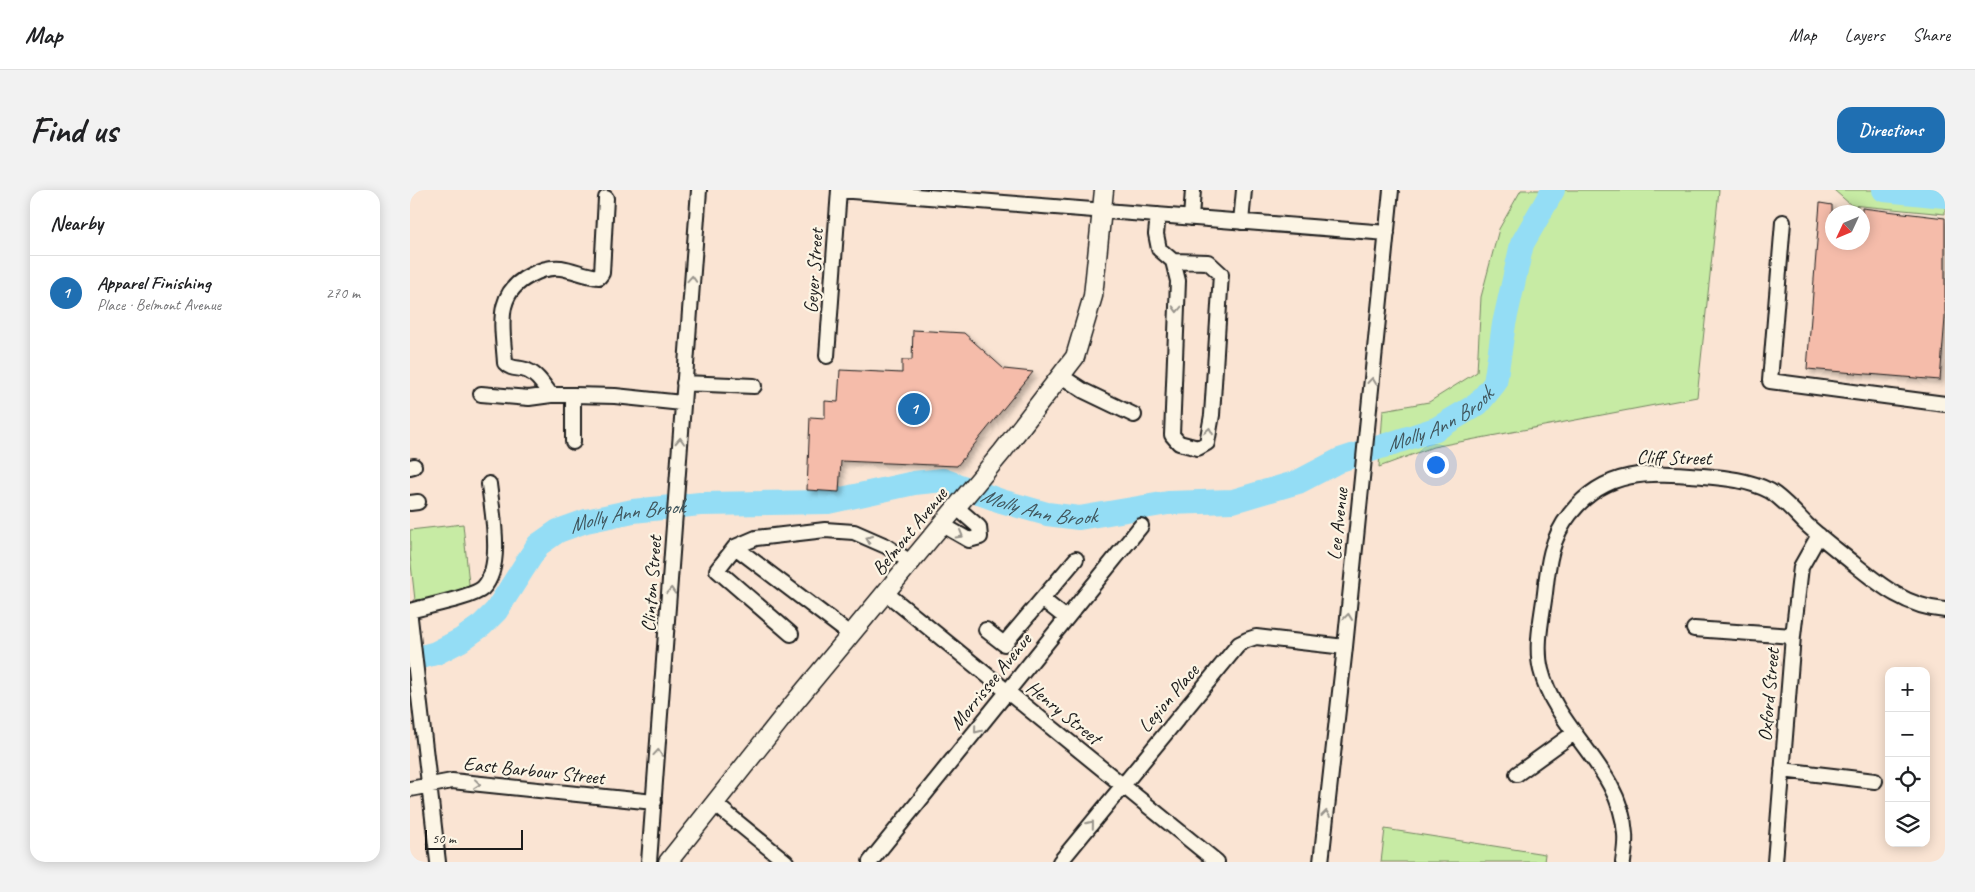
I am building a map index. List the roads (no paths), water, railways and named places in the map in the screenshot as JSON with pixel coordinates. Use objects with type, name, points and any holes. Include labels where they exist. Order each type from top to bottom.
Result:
[{"type":"main road","name":"Belmont Avenue","points":[[668,862],[794,703],[912,563],[947,517],[1002,452],[1075,357],[1093,296],[1104,190]]},
{"type":"street","name":"Clinton Street","points":[[649,862],[676,521],[682,403],[698,190]]},
{"type":"street","points":[[838,190],[1386,233]]},
{"type":"street","name":"Geyer Street","points":[[827,356],[838,190]]},
{"type":"street","points":[[1191,218],[1193,190]]},
{"type":"street","points":[[1241,222],[1244,190]]},
{"type":"street","name":"Lee Avenue","points":[[1321,862],[1345,647],[1391,190]]},
{"type":"street","points":[[551,395],[535,376],[526,370],[508,367],[504,363],[503,307],[513,285],[540,270],[561,268],[586,276],[599,277],[602,273],[606,198]]},
{"type":"street","points":[[1158,215],[1156,234],[1159,249],[1174,261],[1208,262],[1221,274],[1212,415],[1207,444],[1198,448],[1179,444],[1172,435],[1178,281],[1174,261]]},
{"type":"street","points":[[1783,222],[1770,381],[1945,404]]},
{"type":"street","points":[[1061,376],[1084,391],[1134,415]]},
{"type":"street","points":[[684,383],[754,386]]},
{"type":"street","points":[[481,394],[529,398],[551,395],[615,396],[682,403]]},
{"type":"street","points":[[572,442],[573,396]]},
{"type":"street","name":"Cliff Street","points":[[1623,862],[1626,835],[1616,794],[1556,708],[1540,669],[1539,638],[1552,545],[1566,519],[1584,498],[1612,481],[1639,474],[1681,474],[1730,479],[1757,485],[1772,493],[1819,535],[1885,589],[1912,603],[1945,610]]},
{"type":"street","points":[[410,610],[470,594],[482,588],[491,575],[495,552],[489,484]]},
{"type":"street","name":"Morrissee Avenue","points":[[870,862],[1140,526]]},
{"type":"street","points":[[791,634],[717,570],[735,547],[756,538],[825,530],[854,532],[886,546],[912,563]]},
{"type":"street","name":"Oxford Street","points":[[1775,862],[1793,636],[1801,567],[1819,535]]},
{"type":"street","points":[[735,547],[851,635]]},
{"type":"street","points":[[986,630],[1004,644],[1076,559]]},
{"type":"street","name":"Henry Street","points":[[886,593],[1217,862]]},
{"type":"street","points":[[1042,599],[1066,618]]},
{"type":"street","points":[[410,618],[438,862]]},
{"type":"street","points":[[1694,628],[1793,636]]},
{"type":"street","name":"Legion Place","points":[[1060,862],[1239,644],[1256,637],[1345,647]]},
{"type":"street","points":[[1517,774],[1574,733]]},
{"type":"street","points":[[1782,770],[1875,781]]},
{"type":"street","name":"East Barbour Street","points":[[410,788],[452,781],[654,802]]},
{"type":"street","points":[[715,804],[786,862]]},
{"type":"waterway","name":"Molly Ann Brook","points":[[410,660],[436,653],[461,640],[482,625],[496,611],[538,545],[558,531],[586,521],[633,511],[700,504],[828,502],[914,483],[943,480],[1001,501],[1047,514],[1079,518],[1168,503],[1233,501],[1298,482],[1340,460],[1436,429],[1478,404],[1495,383],[1504,324],[1522,244],[1553,190]]},
{"type":"waterway","name":"Molly Ann Brook","points":[[1884,190],[1945,196]]},
{"type":"place","name":"Apparel Finishing","points":[[914,409]]}]
